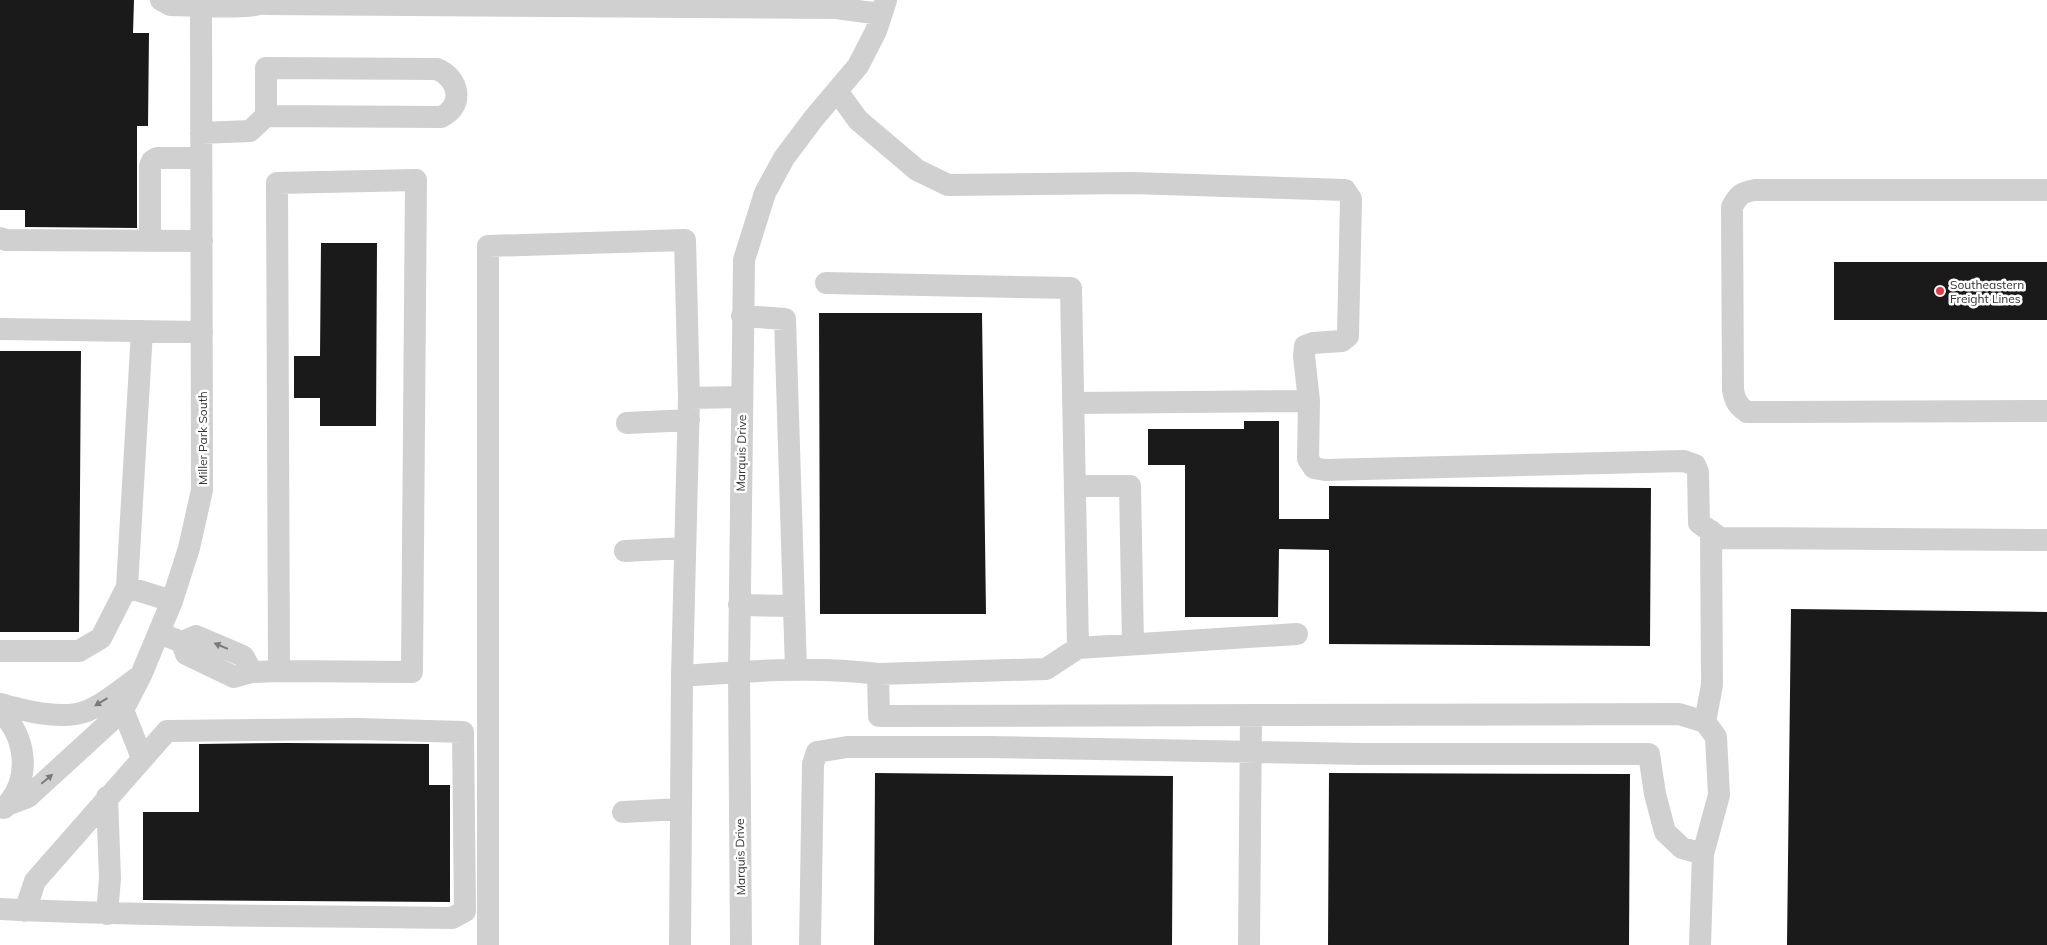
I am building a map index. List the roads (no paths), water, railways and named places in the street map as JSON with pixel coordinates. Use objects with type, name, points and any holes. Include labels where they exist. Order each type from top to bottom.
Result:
[{"type":"street","points":[[161,0],[170,5],[201,3],[243,6],[268,2],[638,3],[836,8],[884,7]]},
{"type":"street","name":"Miller Park South","points":[[4,808],[28,797],[123,710],[141,675],[172,601],[189,548],[202,490],[201,3]]},
{"type":"street","name":"Marquis Drive","points":[[741,945],[739,672],[744,260],[765,193],[784,158],[814,118],[858,66],[876,31],[884,7]]},
{"type":"street","points":[[201,133],[250,131],[266,116],[441,117],[449,114],[456,102],[456,89],[452,80],[444,72],[437,69],[266,68],[266,116]]},
{"type":"street","points":[[838,91],[858,120],[916,170],[948,185],[1132,183],[1345,190],[1351,199],[1348,336],[1342,341],[1312,343],[1305,346],[1304,356],[1310,401],[1308,459],[1314,468],[1325,470],[1684,461],[1695,465],[1698,472],[1699,523],[1720,538],[2047,540]]},
{"type":"street","points":[[150,241],[150,166],[152,161],[157,158],[201,158]]},
{"type":"street","points":[[158,633],[182,642],[186,654],[234,677],[252,672],[280,671],[412,672],[416,180],[277,183],[280,671]]},
{"type":"street","points":[[2047,190],[1756,190],[1744,192],[1737,197],[1732,207],[1733,390],[1739,407],[1747,412],[2047,411]]},
{"type":"street","points":[[0,238],[6,240],[202,241]]},
{"type":"street","points":[[488,945],[488,246],[685,240],[689,420],[682,676],[680,945]]},
{"type":"street","points":[[826,283],[1071,288],[1078,648]]},
{"type":"street","points":[[742,316],[785,319],[796,670]]},
{"type":"street","points":[[0,329],[202,332]]},
{"type":"street","points":[[0,651],[79,651],[101,638],[127,587],[142,331]]},
{"type":"street","points":[[689,398],[742,397]]},
{"type":"street","points":[[1073,403],[1310,401]]},
{"type":"street","points":[[628,423],[689,420]]},
{"type":"street","points":[[1075,486],[1130,486],[1133,644]]},
{"type":"street","points":[[1705,722],[1712,685],[1710,532]]},
{"type":"street","points":[[625,551],[685,548]]},
{"type":"street","points":[[127,587],[172,601]]},
{"type":"street","points":[[740,605],[794,606]]},
{"type":"street","points":[[682,676],[832,669],[878,674],[1046,669],[1078,648],[1298,634]]},
{"type":"street","points":[[878,674],[879,716],[1679,714],[1705,722],[1716,737],[1719,795],[1703,854],[1700,945]]},
{"type":"street","points":[[0,704],[30,712],[77,714],[100,704],[141,675]]},
{"type":"street","points":[[123,710],[142,758]]},
{"type":"street","points":[[0,711],[16,732],[22,747],[23,765],[20,782],[4,808]]},
{"type":"street","points":[[1249,945],[1251,715]]},
{"type":"street","points":[[0,910],[108,914],[452,918],[466,911],[463,732],[359,729],[167,731],[35,881],[25,910]]},
{"type":"street","points":[[810,945],[813,764],[817,752],[847,746],[990,746],[1251,752],[1649,754],[1655,794],[1665,832],[1682,848],[1703,854]]},
{"type":"street","points":[[108,797],[110,878],[108,914]]},
{"type":"street","points":[[623,812],[681,809]]},
{"type":"place","name":"Southeastern Freight Lines","points":[[1940,291]]}]
